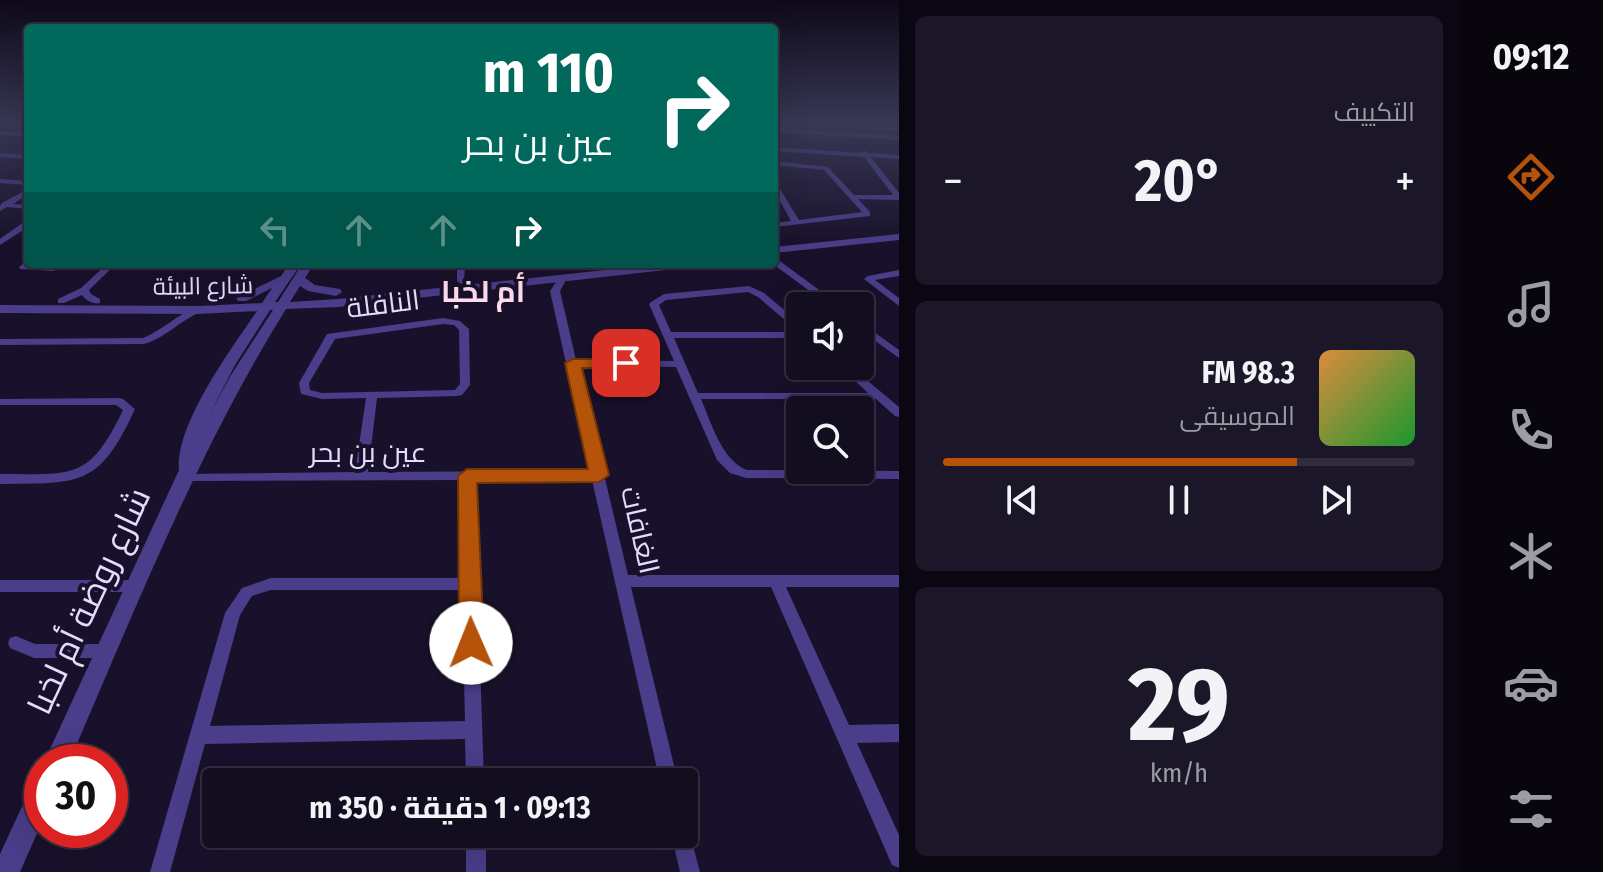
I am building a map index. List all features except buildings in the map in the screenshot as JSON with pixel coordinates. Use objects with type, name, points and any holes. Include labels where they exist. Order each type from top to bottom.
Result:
[{"type":"street","points":[[778,224],[867,214],[826,168],[781,164]]},
{"type":"street","points":[[873,164],[899,197]]},
{"type":"street","points":[[0,181],[24,183]]},
{"type":"street","points":[[778,191],[796,222]]},
{"type":"street","points":[[2,207],[24,193]]},
{"type":"street","points":[[850,197],[899,197]]},
{"type":"street","points":[[2,207],[24,207]]},
{"type":"street","points":[[0,243],[24,226]]},
{"type":"street","points":[[785,266],[778,253],[899,239]]},
{"type":"street","points":[[778,263],[818,292]]},
{"type":"street","points":[[14,273],[24,266]]},
{"type":"street","points":[[61,301],[84,290],[108,268]]},
{"type":"street","name":"شارع روضة أم لخبا","points":[[293,278],[294,268]]},
{"type":"street","name":"شارع روضة أم لخبا","points":[[64,744],[187,474],[186,455],[202,415],[277,301],[304,268]]},
{"type":"street","points":[[78,309],[277,301],[447,285],[461,281],[461,268]]},
{"type":"street","name":"شارع البيئة","points":[[337,298],[461,281],[596,268]]},
{"type":"street","name":"شارع البيئة","points":[[0,309],[231,309],[277,301],[536,281],[559,284],[665,268]]},
{"type":"street","points":[[899,273],[868,279],[899,303]]},
{"type":"street","points":[[242,298],[293,278],[337,298]]},
{"type":"street","name":"الغافات","points":[[559,284],[573,363],[666,768]]},
{"type":"street","points":[[786,316],[757,292],[738,288],[656,300],[654,307],[721,457],[734,470],[758,475],[899,475]]},
{"type":"street","points":[[84,290],[87,296],[97,301]]},
{"type":"street","name":"شارع البيئة","points":[[0,302],[242,298],[277,301]]},
{"type":"street","points":[[231,309],[247,314],[259,328],[337,298]]},
{"type":"street","points":[[160,310],[169,315],[171,323]]},
{"type":"street","points":[[0,342],[144,341],[198,310]]},
{"type":"street","name":"النافلة","points":[[443,321],[463,327],[462,390],[445,396],[372,396],[316,396],[305,392],[304,383],[327,339],[342,333],[443,321]]},
{"type":"street","points":[[667,335],[786,335]]},
{"type":"street","points":[[874,336],[898,354]]},
{"type":"street","points":[[573,363],[680,364]]},
{"type":"street","points":[[860,380],[899,413]]},
{"type":"street","points":[[361,476],[372,396]]},
{"type":"street","points":[[695,396],[879,396]]},
{"type":"street","points":[[0,402],[119,401],[129,409],[102,458],[86,473],[68,478],[0,479]]},
{"type":"street","name":"عين بن بحر","points":[[187,474],[599,475]]},
{"type":"street","points":[[467,476],[474,768]]},
{"type":"street","points":[[624,581],[899,581]]},
{"type":"street","points":[[776,581],[899,858]]},
{"type":"street","points":[[160,872],[236,606],[254,588],[271,584],[471,584]]},
{"type":"street","points":[[0,586],[135,586]]},
{"type":"street","points":[[16,643],[34,651],[105,651]]},
{"type":"street","points":[[199,735],[473,730]]},
{"type":"street","points":[[844,734],[899,733]]},
{"type":"street","points":[[6,872],[24,832]]},
{"type":"street","points":[[476,848],[476,872]]},
{"type":"street","points":[[684,848],[690,872]]},
{"type":"district","name":"أم لخبا","points":[[483,292]]},
{"type":"route","points":[[471,643],[467,476],[599,475],[573,363],[626,363]]}]
